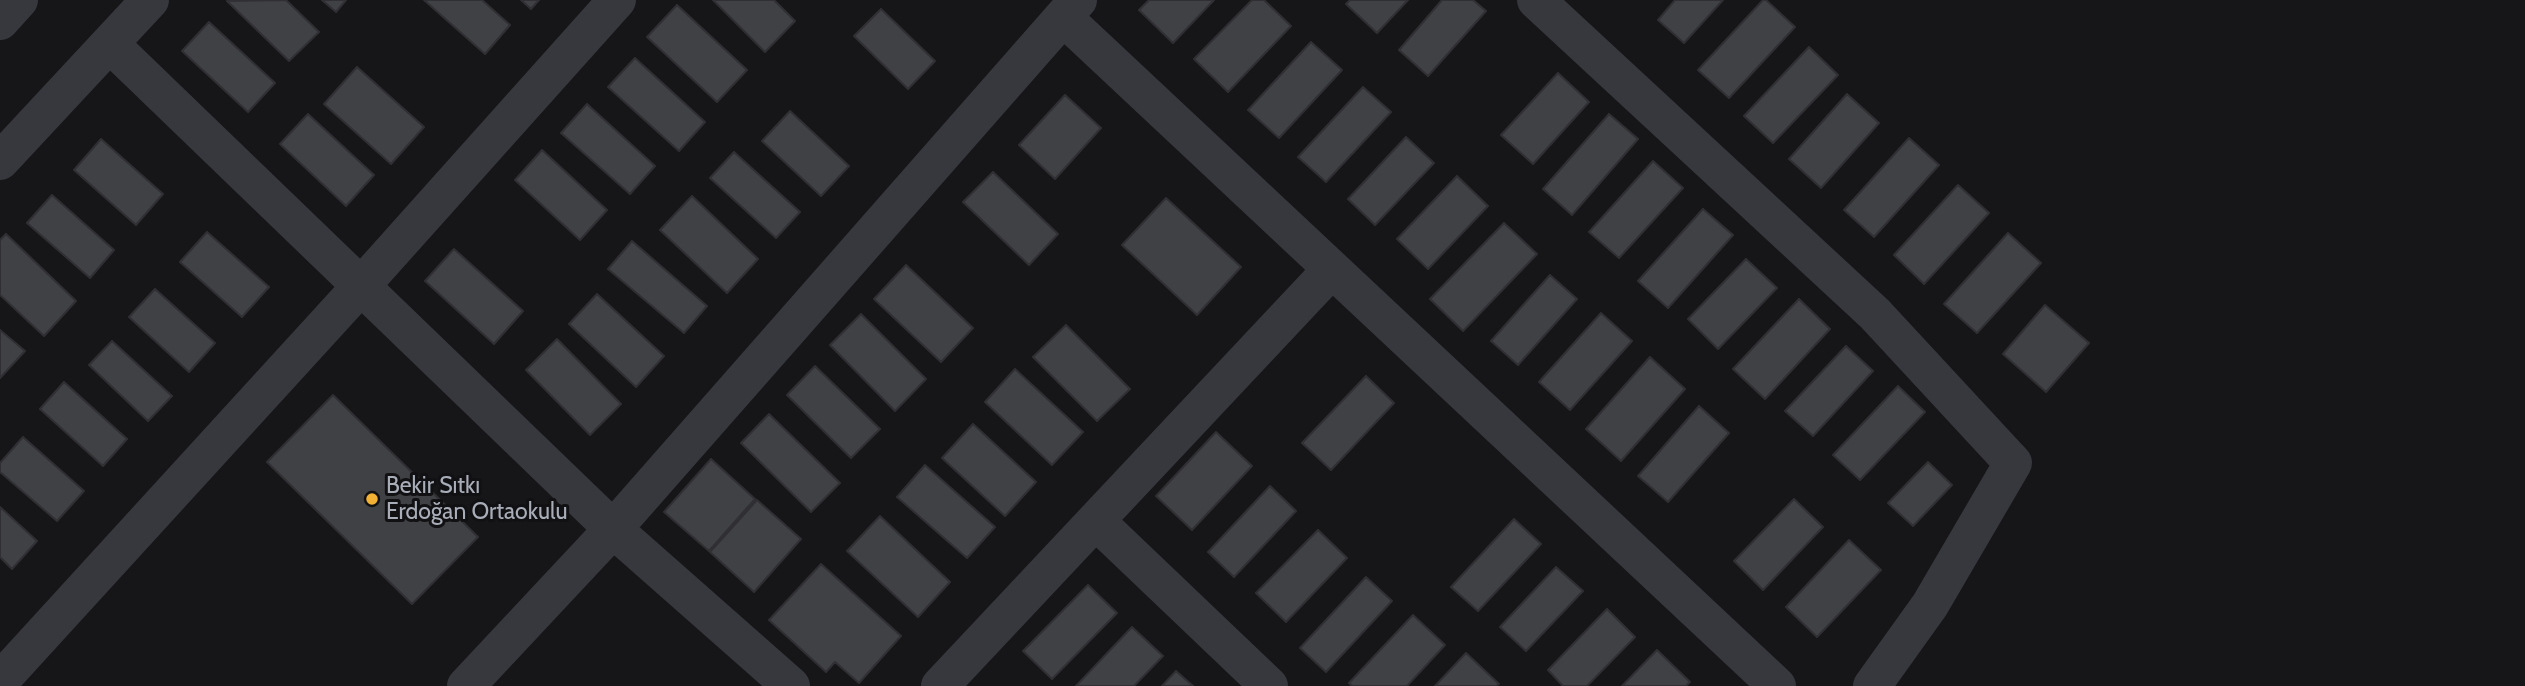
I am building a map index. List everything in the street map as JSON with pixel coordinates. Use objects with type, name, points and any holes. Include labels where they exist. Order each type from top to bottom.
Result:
[{"type":"street","points":[[0,20],[19,0]]},
{"type":"street","points":[[0,161],[150,0]]},
{"type":"street","points":[[0,681],[361,286],[617,0]]},
{"type":"street","points":[[1536,0],[1875,314],[2013,463],[1930,605],[1871,686]]},
{"type":"street","points":[[466,686],[613,529],[1070,8],[1332,269],[1777,686]]},
{"type":"street","points":[[110,44],[613,529],[791,686]]},
{"type":"street","points":[[940,686],[1332,269]]},
{"type":"street","points":[[1096,520],[1269,686]]},
{"type":"building","points":[[286,0],[319,32],[289,61],[227,1]]},
{"type":"building","points":[[322,0],[346,0],[336,12]]},
{"type":"building","points":[[424,0],[482,0],[510,25],[485,54]]},
{"type":"building","points":[[521,0],[539,0],[531,9]]},
{"type":"building","points":[[713,0],[774,0],[795,21],[765,52]]},
{"type":"building","points":[[1149,0],[1214,0],[1173,43],[1139,10]]},
{"type":"building","points":[[1252,0],[1264,0],[1291,26],[1228,92],[1194,59]]},
{"type":"building","points":[[1350,0],[1408,0],[1377,33],[1346,4]]},
{"type":"building","points":[[1442,0],[1473,0],[1486,11],[1428,76],[1399,50]]},
{"type":"building","points":[[1675,0],[1723,0],[1684,43],[1658,20]]},
{"type":"building","points":[[1763,0],[1795,27],[1729,98],[1698,70]]},
{"type":"building","points":[[677,5],[747,70],[717,102],[647,37]]},
{"type":"building","points":[[881,9],[935,61],[908,89],[854,36]]},
{"type":"building","points":[[209,22],[275,83],[248,112],[182,51]]},
{"type":"building","points":[[1311,42],[1342,70],[1279,138],[1248,110]]},
{"type":"building","points":[[1809,47],[1838,75],[1773,143],[1744,116]]},
{"type":"building","points":[[635,58],[705,122],[679,151],[608,87]]},
{"type":"building","points":[[357,67],[424,127],[391,164],[324,104]]},
{"type":"building","points":[[1558,73],[1589,102],[1533,164],[1501,135]]},
{"type":"building","points":[[1363,87],[1391,112],[1326,182],[1298,157]]},
{"type":"building","points":[[1847,94],[1879,123],[1821,188],[1789,159]]},
{"type":"building","points":[[1065,95],[1101,128],[1055,179],[1019,145]]},
{"type":"building","points":[[587,104],[655,166],[630,194],[561,133]]},
{"type":"building","points":[[790,111],[849,166],[821,196],[762,141]]},
{"type":"building","points":[[308,114],[374,175],[346,206],[280,144]]},
{"type":"building","points":[[1609,114],[1638,139],[1572,215],[1543,189]]},
{"type":"building","points":[[1406,137],[1434,163],[1375,225],[1348,199]]},
{"type":"building","points":[[1909,138],[1939,165],[1874,237],[1844,210]]},
{"type":"building","points":[[101,139],[163,194],[136,225],[74,170]]},
{"type":"building","points":[[542,150],[607,210],[580,240],[515,180]]},
{"type":"building","points":[[734,152],[800,212],[776,238],[710,178]]},
{"type":"building","points":[[1653,161],[1683,188],[1619,258],[1589,232]]},
{"type":"building","points":[[993,172],[1058,234],[1029,265],[963,202]]},
{"type":"building","points":[[1457,176],[1488,206],[1428,269],[1397,239]]},
{"type":"building","points":[[1958,185],[1989,213],[1924,284],[1894,255]]},
{"type":"building","points":[[52,195],[114,250],[90,278],[27,223]]},
{"type":"building","points":[[692,196],[758,259],[727,293],[660,230]]},
{"type":"building","points":[[1166,198],[1241,267],[1197,315],[1122,245]]},
{"type":"building","points":[[1703,209],[1733,235],[1668,308],[1638,281]]},
{"type":"building","points":[[1504,223],[1537,254],[1463,331],[1430,299]]},
{"type":"building","points":[[207,232],[269,287],[242,317],[180,262]]},
{"type":"building","points":[[2008,233],[2041,263],[1977,333],[1944,304]]},
{"type":"building","points":[[6,234],[76,301],[44,336],[0,295],[0,240]]},
{"type":"building","points":[[632,241],[707,306],[684,333],[608,269]]},
{"type":"building","points":[[454,249],[523,311],[494,344],[425,281]]},
{"type":"building","points":[[1746,259],[1777,288],[1718,349],[1688,319]]},
{"type":"building","points":[[906,265],[973,328],[941,362],[874,299]]},
{"type":"building","points":[[1550,275],[1577,299],[1518,365],[1491,341]]},
{"type":"building","points":[[155,289],[215,343],[189,372],[129,317]]},
{"type":"building","points":[[597,294],[664,356],[636,387],[569,324]]},
{"type":"building","points":[[1799,299],[1830,329],[1765,399],[1733,369]]},
{"type":"building","points":[[2045,305],[2089,343],[2046,392],[2003,354]]},
{"type":"building","points":[[1601,313],[1632,341],[1570,410],[1539,382]]},
{"type":"building","points":[[861,314],[926,379],[895,411],[830,345]]},
{"type":"building","points":[[1066,325],[1130,389],[1097,421],[1033,357]]},
{"type":"building","points":[[0,330],[25,351],[0,378]]},
{"type":"building","points":[[557,339],[621,404],[590,435],[526,370]]},
{"type":"building","points":[[112,341],[172,396],[148,421],[89,365]]},
{"type":"building","points":[[1846,346],[1873,371],[1813,436],[1785,411]]},
{"type":"building","points":[[1650,357],[1685,389],[1621,461],[1586,429]]},
{"type":"building","points":[[815,366],[880,429],[851,458],[787,395]]},
{"type":"building","points":[[1015,369],[1083,432],[1052,465],[985,402]]},
{"type":"building","points":[[1366,376],[1394,403],[1331,470],[1302,443]]},
{"type":"building","points":[[64,382],[127,439],[103,466],[40,409]]},
{"type":"building","points":[[1898,386],[1925,412],[1860,480],[1833,455]]},
{"type":"building","name":"Bekir Sıtkı Erdoğan Ortaokulu","points":[[333,395],[478,537],[412,604],[267,462]]},
{"type":"building","points":[[1699,406],[1729,433],[1668,502],[1638,476]]},
{"type":"building","points":[[769,414],[840,483],[811,512],[741,443]]},
{"type":"building","points":[[973,424],[1036,482],[1005,516],[942,458]]},
{"type":"building","points":[[1216,432],[1252,466],[1192,530],[1156,496]]},
{"type":"building","points":[[23,437],[84,491],[57,521],[0,472],[0,463]]},
{"type":"building","points":[[711,459],[755,499],[709,551],[664,512]]},
{"type":"building","points":[[1928,462],[1952,485],[1913,526],[1888,503]]},
{"type":"building","points":[[925,465],[995,527],[967,558],[897,497]]},
{"type":"building","points":[[1270,486],[1296,511],[1234,577],[1208,552]]},
{"type":"building","points":[[1794,499],[1823,527],[1763,590],[1734,561]]},
{"type":"building","points":[[757,500],[801,539],[754,592],[710,552]]},
{"type":"building","points":[[0,507],[37,541],[12,569],[0,557]]},
{"type":"building","points":[[880,516],[950,582],[918,617],[847,551]]},
{"type":"building","points":[[1514,519],[1541,544],[1478,611],[1451,587]]},
{"type":"building","points":[[1318,530],[1347,558],[1286,622],[1256,593]]},
{"type":"building","points":[[1849,540],[1881,570],[1817,637],[1786,607]]},
{"type":"building","points":[[821,564],[901,636],[859,683],[835,662],[826,672],[769,620]]},
{"type":"building","points":[[1556,567],[1583,591],[1526,651],[1500,627]]},
{"type":"building","points":[[1366,577],[1392,601],[1326,672],[1300,648]]},
{"type":"building","points":[[1088,585],[1117,613],[1052,679],[1023,651]]},
{"type":"building","points":[[1607,609],[1635,637],[1587,686],[1563,686],[1548,670]]},
{"type":"building","points":[[1413,615],[1445,645],[1407,686],[1352,686],[1349,683]]},
{"type":"building","points":[[1132,627],[1163,656],[1134,686],[1076,686]]},
{"type":"building","points":[[1657,650],[1690,682],[1686,686],[1622,686]]},
{"type":"building","points":[[1466,653],[1499,684],[1435,686]]},
{"type":"building","points":[[1176,671],[1193,686],[1162,686]]},
{"type":"place","name":"Bekir Sıtkı Erdoğan Ortaokulu","points":[[372,499]]}]
